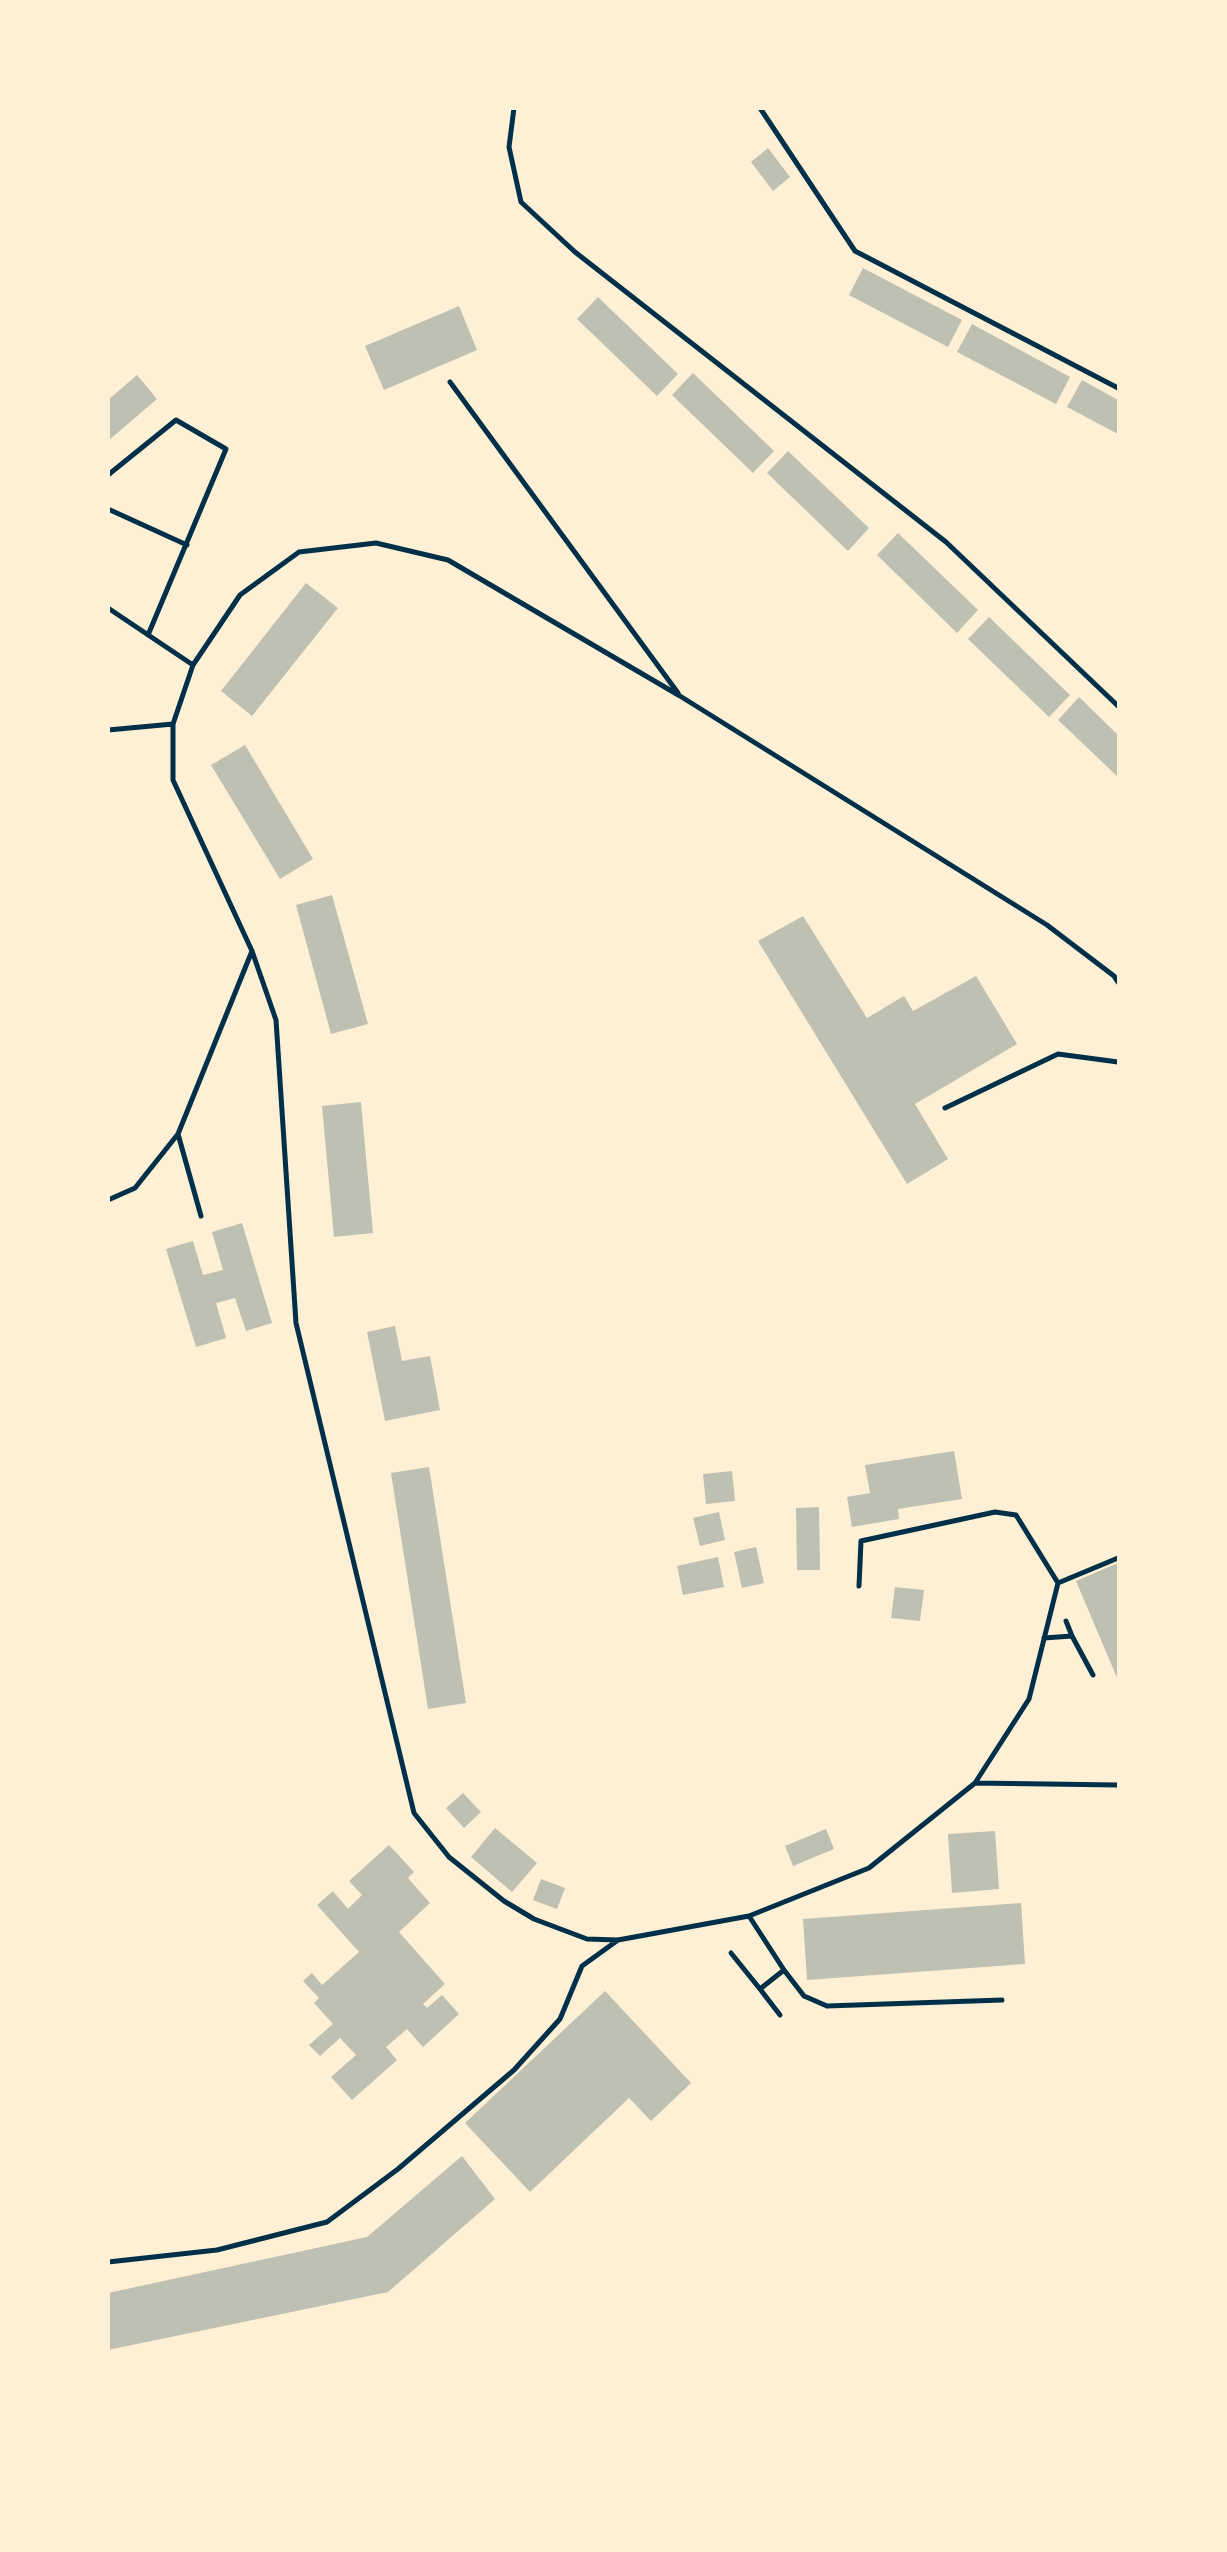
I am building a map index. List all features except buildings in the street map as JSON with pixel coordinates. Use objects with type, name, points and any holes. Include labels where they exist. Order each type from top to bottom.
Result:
[{"type":"lane","points":[[514,108],[509,146],[521,202],[575,252],[946,542],[1118,706]]},
{"type":"lane","points":[[760,108],[855,251],[1118,388]]},
{"type":"lane","points":[[450,382],[680,696]]},
{"type":"lane","points":[[108,475],[176,420],[226,449],[148,635]]},
{"type":"lane","points":[[108,509],[187,545]]},
{"type":"lane","points":[[859,1586],[861,1541],[996,1512],[1016,1515],[1058,1583],[1029,1699],[975,1783],[869,1868],[749,1916],[618,1940],[587,1939],[534,1919],[504,1901],[449,1857],[414,1813],[296,1323],[276,1020],[252,951],[173,780],[173,724],[193,665],[240,596],[299,552],[376,543],[448,561],[680,696],[1047,925],[1114,976],[1118,982]]},
{"type":"lane","points":[[108,608],[193,665]]},
{"type":"lane","points":[[108,730],[173,724]]},
{"type":"lane","points":[[108,1200],[135,1188],[178,1134],[252,951]]},
{"type":"lane","points":[[945,1108],[1058,1054],[1118,1062]]},
{"type":"lane","points":[[178,1134],[201,1216]]},
{"type":"lane","points":[[1058,1583],[1118,1558]]},
{"type":"lane","points":[[1066,1621],[1093,1675]]},
{"type":"lane","points":[[1044,1638],[1072,1636]]},
{"type":"lane","points":[[975,1783],[1118,1785]]},
{"type":"lane","points":[[749,1916],[804,1996],[827,2006],[1002,2000]]},
{"type":"lane","points":[[108,2262],[217,2250],[327,2222],[398,2169],[514,2070],[560,2019],[582,1966],[618,1940]]},
{"type":"lane","points":[[731,1953],[780,2015]]},
{"type":"lane","points":[[760,1989],[784,1970]]}]
